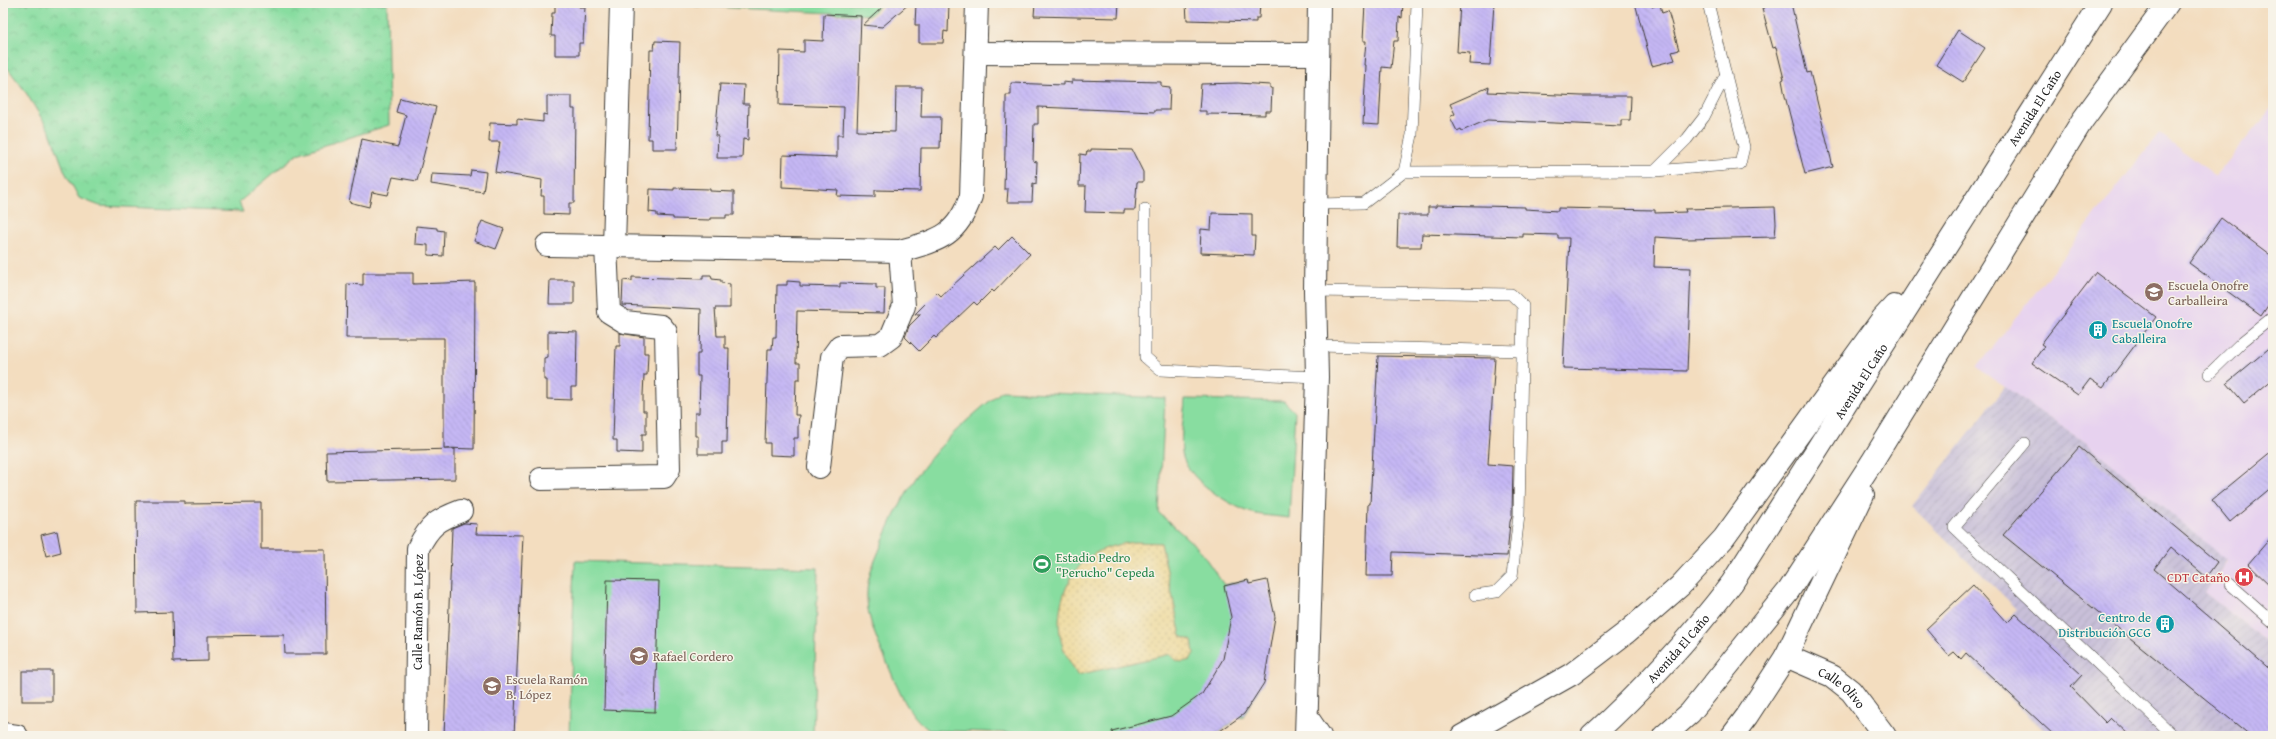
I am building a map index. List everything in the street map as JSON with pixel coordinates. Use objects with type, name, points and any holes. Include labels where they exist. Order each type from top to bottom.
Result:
[{"type":"main road","points":[[541,478],[664,477],[669,469],[666,332],[661,326],[625,322],[609,312],[610,246],[621,3]]},
{"type":"main road","points":[[547,245],[900,251],[942,237],[955,228],[965,214],[971,196],[977,3]]},
{"type":"main road","points":[[1319,3],[1315,291],[1317,377],[1307,726],[1320,736]]},
{"type":"main road","name":"Avenida El Caño","points":[[1592,736],[1655,676],[1697,629],[1732,583],[2101,3]]},
{"type":"main road","points":[[1664,736],[1690,712],[1789,590],[1872,462],[2082,120],[2168,3]]},
{"type":"main road","points":[[976,53],[1318,54]]},
{"type":"main road","points":[[820,467],[832,357],[840,346],[880,345],[891,337],[904,306],[900,251]]},
{"type":"main road","points":[[1462,736],[1572,674],[1627,632],[1680,586],[1724,538],[1883,318],[1940,255]]},
{"type":"main road","points":[[1732,736],[1747,716],[1786,656],[1861,502],[1872,462]]},
{"type":"main road","name":"Calle Ramón B. López","points":[[416,736],[418,548],[427,530],[440,520],[461,511]]},
{"type":"main road","name":"Calle Olivo","points":[[1786,656],[1832,676],[1851,691],[1885,736]]},
{"type":"main road","points":[[3,734],[17,736]]},
{"type":"lane","points":[[1404,172],[1412,135],[1417,3]]},
{"type":"lane","points":[[1316,204],[1364,203],[1404,172],[1655,171],[1740,164],[1744,146],[1708,3]]},
{"type":"lane","points":[[1655,171],[1687,140],[1704,117],[1726,74]]},
{"type":"lane","points":[[1145,209],[1145,357],[1160,370],[1317,377]]},
{"type":"lane","points":[[1315,291],[1511,294],[1523,306],[1519,515],[1512,576],[1496,592],[1475,594]]},
{"type":"lane","points":[[2209,374],[2273,317]]},
{"type":"lane","points":[[1317,346],[1523,351]]},
{"type":"lane","points":[[2025,444],[1954,527],[2174,736]]},
{"type":"lane","points":[[2230,584],[2273,622]]},
{"type":"shaded area","name":"Escuela Onofre Carballeira","points":[[2273,106],[2273,647],[2205,593],[2227,561],[2085,442],[1977,368],[2159,133],[2216,176]]},
{"type":"shaded area","points":[[2005,387],[2085,442],[2227,560],[2205,593],[2273,647],[2273,736],[2050,736],[1968,659],[2017,609],[1912,506]]},
{"type":"green space","points":[[3,3],[387,3],[389,125],[297,154],[239,202],[243,212],[100,206],[79,198],[65,172],[50,132],[25,91],[3,62]]},
{"type":"green space","points":[[696,3],[883,3],[870,15],[695,6]]},
{"type":"green space","name":"Estadio Pedro \"Perucho\" Cepeda","points":[[1002,391],[1165,398],[1159,513],[1199,549],[1224,585],[1248,580],[1263,684],[1242,718],[1237,715],[1232,723],[1213,736],[1095,736],[929,730],[921,724],[909,709],[877,639],[868,612],[867,587],[870,575],[892,520],[916,478],[945,442],[980,409]]},
{"type":"green space","points":[[1185,399],[1284,401],[1295,412],[1289,518],[1258,514],[1240,508],[1209,489],[1191,472],[1185,463],[1182,453]]},
{"type":"green space","points":[[575,561],[818,568],[813,736],[569,736]]},
{"type":"sand","points":[[1134,542],[1161,543],[1181,636],[1192,641],[1194,653],[1190,660],[1182,662],[1175,660],[1171,654],[1077,675],[1064,651],[1060,634],[1060,608],[1069,582],[1076,570],[1096,553],[1110,547]]},
{"type":"building","points":[[555,3],[579,3],[579,7],[585,7],[583,43],[579,43],[579,55],[555,55],[555,36],[551,36],[552,13],[555,13]]},
{"type":"building","points":[[887,3],[910,3],[882,27],[863,25]]},
{"type":"building","points":[[916,3],[949,3],[948,32],[944,31],[943,43],[919,43],[919,25],[915,25]]},
{"type":"building","points":[[1035,3],[1119,3],[1118,18],[1034,16]]},
{"type":"building","points":[[1186,3],[1260,3],[1259,18],[1256,18],[1256,22],[1187,20]]},
{"type":"building","points":[[1365,3],[1403,3],[1402,18],[1399,17],[1398,41],[1394,41],[1391,68],[1382,67],[1379,125],[1363,124],[1366,65],[1364,65],[1366,41],[1363,41]]},
{"type":"building","points":[[1460,3],[1494,3],[1490,65],[1469,64],[1470,53],[1457,52]]},
{"type":"building","points":[[1635,3],[1651,3],[1652,7],[1660,4],[1662,13],[1668,11],[1679,50],[1672,52],[1675,60],[1652,66]]},
{"type":"building","points":[[1764,3],[1791,3],[1807,73],[1810,72],[1833,167],[1805,174],[1785,96],[1782,80],[1784,79],[1776,47],[1773,48],[1762,8],[1765,8]]},
{"type":"building","points":[[824,14],[861,16],[857,131],[895,132],[896,87],[922,87],[921,117],[941,117],[940,148],[921,148],[920,191],[875,190],[875,197],[837,196],[838,190],[782,187],[783,155],[837,157],[837,135],[843,135],[844,107],[779,105],[780,51],[804,52],[804,40],[823,41]]},
{"type":"building","points":[[1958,30],[1985,48],[1963,82],[1936,65]]},
{"type":"building","points":[[655,41],[680,42],[677,149],[652,149],[652,139],[648,139],[650,50],[654,50]]},
{"type":"building","points":[[1072,80],[1161,82],[1161,86],[1170,87],[1169,110],[1155,110],[1155,112],[1038,107],[1038,124],[1034,124],[1033,161],[1037,162],[1036,184],[1033,183],[1032,202],[1007,202],[1008,189],[1004,189],[1006,95],[1011,95],[1011,83],[1063,85],[1063,82],[1072,83]]},
{"type":"building","points":[[1238,83],[1270,85],[1270,88],[1272,88],[1271,111],[1265,111],[1265,115],[1206,114],[1206,111],[1199,111],[1201,84]]},
{"type":"building","points":[[720,84],[744,85],[743,104],[749,104],[748,140],[743,139],[742,158],[717,158],[718,136],[715,136]]},
{"type":"building","points":[[1489,87],[1488,92],[1582,96],[1631,96],[1630,120],[1621,120],[1621,126],[1487,120],[1462,131],[1461,129],[1457,131],[1450,117],[1455,114],[1450,104]]},
{"type":"building","points":[[547,96],[572,96],[572,109],[575,109],[574,203],[569,203],[569,215],[544,214],[544,196],[541,196],[542,180],[495,172],[500,142],[489,142],[490,123],[517,124],[517,119],[543,122],[543,114],[547,115]]},
{"type":"building","points":[[400,98],[436,107],[417,181],[393,177],[388,195],[372,192],[369,207],[349,202],[362,139],[398,147],[406,115],[396,112]]},
{"type":"building","points":[[1091,149],[1132,150],[1143,172],[1143,182],[1137,182],[1135,210],[1124,210],[1124,213],[1085,212],[1086,186],[1079,186],[1080,154],[1086,155],[1087,151],[1091,151]]},
{"type":"building","points":[[471,170],[486,172],[483,192],[431,184],[432,174],[470,176]]},
{"type":"building","points":[[674,188],[710,189],[710,191],[734,192],[734,215],[726,215],[726,218],[710,218],[710,220],[673,219],[673,217],[657,216],[657,213],[649,212],[650,189],[674,190]]},
{"type":"building","points":[[1436,205],[1525,207],[1525,209],[1558,211],[1558,208],[1655,210],[1655,213],[1686,212],[1685,209],[1775,207],[1775,237],[1687,239],[1655,237],[1654,267],[1691,268],[1687,371],[1563,368],[1569,238],[1558,238],[1558,235],[1523,234],[1523,237],[1422,234],[1421,247],[1397,247],[1398,215],[1428,215],[1428,207],[1436,207]]},
{"type":"building","points":[[1212,213],[1252,214],[1252,236],[1255,236],[1254,255],[1200,253],[1201,229],[1211,230]]},
{"type":"building","points":[[2221,218],[2273,257],[2273,298],[2261,316],[2189,263]]},
{"type":"building","points":[[482,221],[504,229],[496,249],[474,241]]},
{"type":"building","points":[[416,226],[437,228],[437,230],[444,231],[443,256],[428,255],[428,245],[415,244]]},
{"type":"building","points":[[1012,236],[1030,254],[994,292],[992,290],[977,305],[974,302],[936,338],[934,336],[919,351],[905,337],[909,326],[921,314],[915,314],[937,292],[941,296],[995,247],[998,250]]},
{"type":"building","name":"Escuela Onofre Caballeira","points":[[2096,272],[2156,317],[2103,388],[2090,379],[2078,395],[2032,363],[2044,346],[2041,344]]},
{"type":"building","points":[[363,273],[413,273],[413,284],[475,282],[474,449],[444,448],[444,338],[346,338],[347,284],[363,285]]},
{"type":"building","points":[[703,275],[711,275],[712,279],[721,280],[721,283],[730,284],[730,308],[715,308],[717,336],[725,336],[725,348],[729,348],[727,442],[722,442],[722,454],[698,454],[698,436],[695,436],[695,413],[699,413],[700,376],[697,376],[697,354],[700,354],[701,309],[622,305],[623,280],[632,281],[632,277],[703,279]]},
{"type":"building","points":[[550,280],[574,280],[574,304],[549,304]]},
{"type":"building","points":[[787,281],[800,282],[800,286],[840,287],[840,283],[876,284],[876,288],[885,288],[884,313],[797,311],[796,363],[800,363],[800,379],[796,379],[795,415],[799,415],[798,438],[794,438],[794,456],[770,455],[770,443],[765,443],[768,349],[772,349],[773,337],[776,337],[777,285],[787,285]]},
{"type":"building","points":[[548,331],[577,332],[576,387],[571,387],[571,400],[547,399],[547,380],[544,380],[544,358],[548,357]]},
{"type":"building","points":[[620,333],[644,337],[644,353],[648,353],[647,375],[644,375],[643,395],[643,411],[646,411],[646,434],[642,434],[642,453],[617,452],[617,440],[613,440],[616,346],[620,346]]},
{"type":"building","points":[[2273,345],[2273,379],[2244,403],[2227,383]]},
{"type":"building","points":[[1378,356],[1495,358],[1488,464],[1513,466],[1512,515],[1507,556],[1393,552],[1392,576],[1366,576],[1368,504],[1370,504]]},
{"type":"building","name":"Centro de Distribución GCG","points":[[2079,447],[2217,562],[2206,577],[2171,547],[2154,569],[2273,672],[2273,736],[2251,736],[2003,535]]},
{"type":"building","points":[[455,449],[455,479],[327,481],[326,452]]},
{"type":"building","points":[[2273,450],[2273,486],[2230,522],[2212,500]]},
{"type":"building","points":[[136,501],[185,501],[185,504],[261,503],[261,549],[325,549],[326,654],[285,654],[284,635],[208,636],[208,661],[173,662],[172,612],[137,613]]},
{"type":"building","points":[[464,523],[477,524],[476,534],[523,535],[514,736],[444,736],[452,528]]},
{"type":"building","points":[[57,531],[61,552],[46,556],[41,535]]},
{"type":"building","points":[[2273,535],[2273,588],[2248,564]]},
{"type":"building","points":[[607,580],[659,581],[655,712],[604,710]]},
{"type":"building","points":[[1248,580],[1249,584],[1267,580],[1275,617],[1264,683],[1244,714],[1213,736],[1113,736],[1112,731],[1171,716],[1202,694],[1223,659],[1231,617],[1224,586]]},
{"type":"building","name":"Centro de Distribución GCG","points":[[1973,585],[2007,623],[2016,614],[2082,675],[2071,687],[2105,722],[2110,717],[2130,736],[2055,736],[1966,653],[1961,659],[1954,652],[1949,656],[1926,629]]},
{"type":"building","points":[[22,671],[52,671],[52,701],[22,701]]},
{"type":"place","name":"Escuela Onofre Carballeira","points":[[2154,292]]},
{"type":"place","name":"Escuela Onofre Caballeira","points":[[2098,330]]},
{"type":"place","name":"Estadio Pedro \"Perucho\" Cepeda","points":[[1042,564]]},
{"type":"place","name":"CDT Cataño","points":[[2244,577]]},
{"type":"place","name":"Centro de Distribución GCG","points":[[2165,624]]},
{"type":"place","name":"Rafael Cordero","points":[[639,656]]},
{"type":"place","name":"Escuela Ramón B. López","points":[[492,686]]}]
